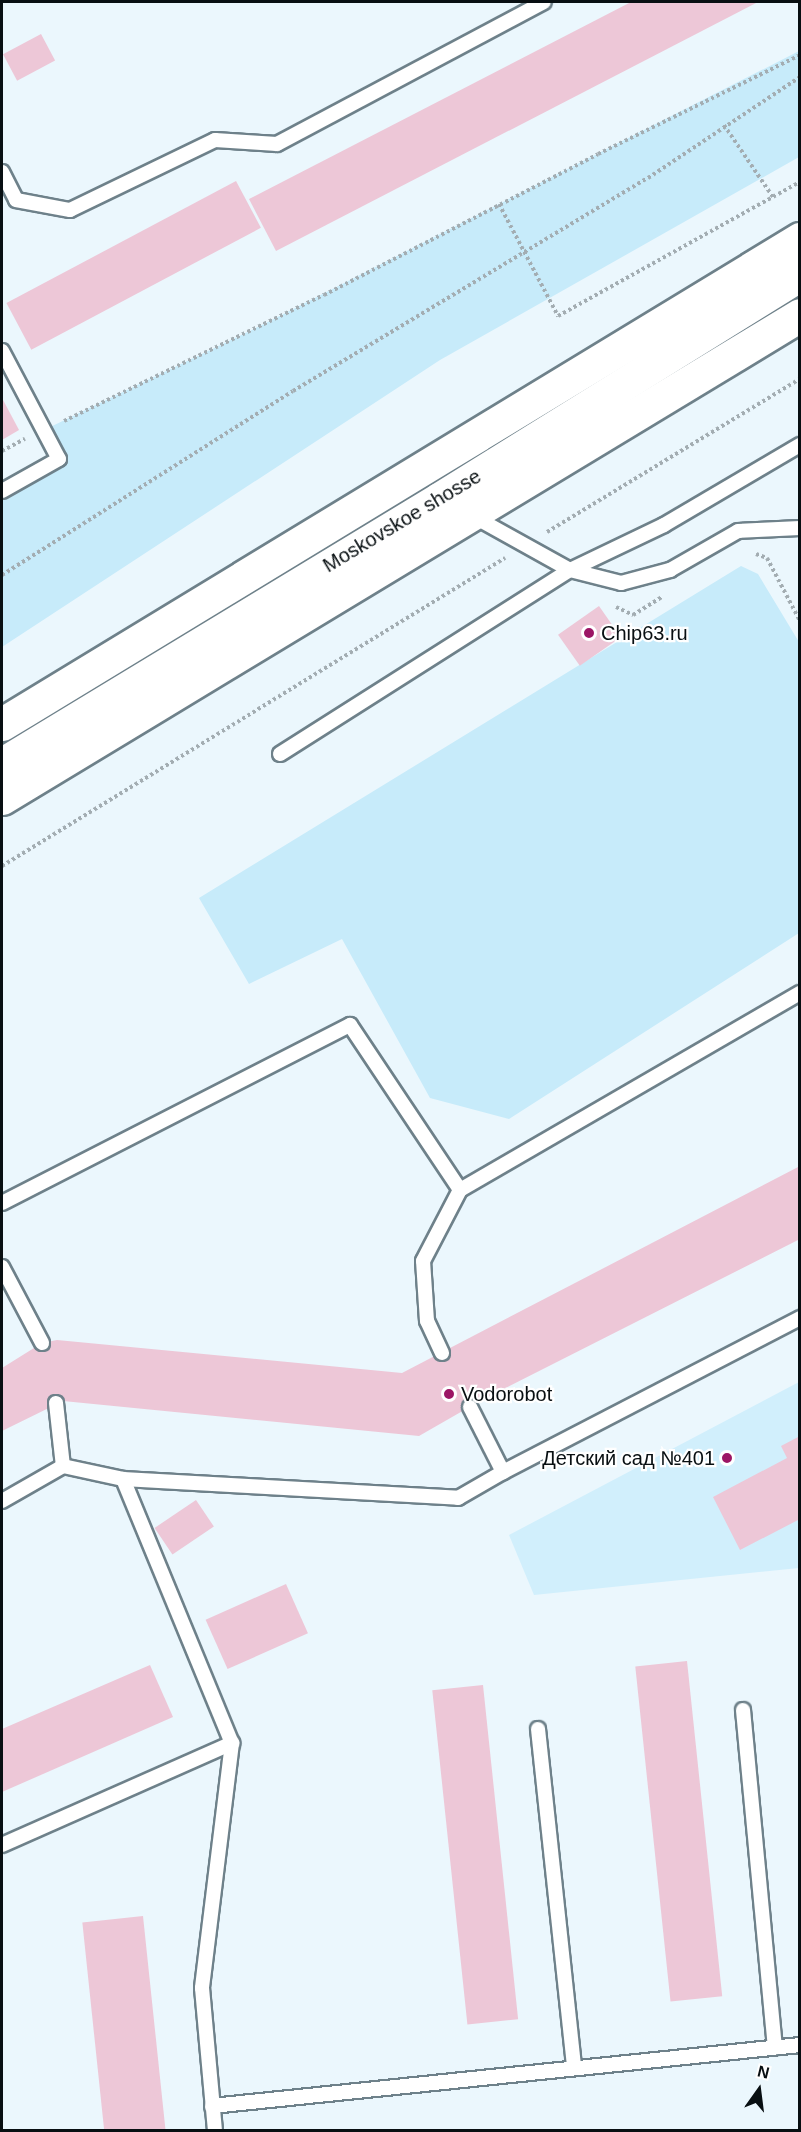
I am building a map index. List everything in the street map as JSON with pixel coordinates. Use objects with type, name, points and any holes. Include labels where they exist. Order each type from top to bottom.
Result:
[{"type":"main road","name":"Moskovskoe shosse","points":[[2,724],[800,239]]},
{"type":"main road","name":"Moskovskoe shosse","points":[[2,764],[439,499],[800,274]]},
{"type":"main road","name":"Moskovskoe shosse","points":[[2,798],[468,513],[800,315]]},
{"type":"lane","points":[[2,172],[16,200],[70,210],[214,140],[278,144],[544,2]]},
{"type":"lane","points":[[2,351],[58,459],[2,491]]},
{"type":"lane","points":[[280,753],[570,570],[664,525],[800,445]]},
{"type":"lane","points":[[439,499],[527,544],[570,570],[621,583],[670,570],[738,531],[800,528]]},
{"type":"lane","points":[[442,1353],[427,1321],[423,1261],[460,1190],[800,993]]},
{"type":"lane","points":[[2,1203],[350,1025],[460,1190]]},
{"type":"lane","points":[[2,1267],[42,1343]]},
{"type":"lane","points":[[2,1501],[63,1466],[123,1479],[458,1498],[502,1472],[800,1318]]},
{"type":"lane","points":[[56,1403],[63,1466]]},
{"type":"lane","points":[[470,1407],[502,1472]]},
{"type":"lane","points":[[123,1479],[232,1743],[202,1988],[215,2130]]},
{"type":"lane","points":[[743,1710],[775,2047]]},
{"type":"lane","points":[[538,1729],[574,2068]]},
{"type":"lane","points":[[2,1845],[232,1743]]},
{"type":"lane","points":[[212,2106],[800,2045]]},
{"type":"path","points":[[2,451],[324,296],[499,204],[800,55]]},
{"type":"path","points":[[2,575],[293,391],[525,254],[648,178],[724,125],[800,77]]},
{"type":"path","points":[[724,125],[773,197]]},
{"type":"path","points":[[499,204],[558,316],[800,182]]},
{"type":"path","points":[[2,866],[800,379]]},
{"type":"shaded area","points":[[799,51],[799,157],[440,360],[2,647],[2,491],[58,459],[44,430],[262,325]]},
{"type":"shaded area","points":[[741,566],[758,574],[799,642],[799,933],[509,1119],[430,1098],[342,939],[249,984],[199,898]]},
{"type":"shaded area","name":"Детский сад №401","points":[[799,1382],[799,1568],[534,1595],[509,1535]]},
{"type":"building","points":[[631,2],[758,2],[276,251],[249,199]]},
{"type":"building","points":[[41,34],[55,60],[17,81],[3,54]]},
{"type":"building","points":[[236,181],[261,228],[31,350],[6,303]]},
{"type":"building","points":[[2,398],[19,430],[2,440]]},
{"type":"building","points":[[599,606],[621,637],[580,666],[558,635]]},
{"type":"building","points":[[800,1166],[800,1239],[480,1401],[419,1436],[63,1401],[2,1431],[2,1368],[42,1343],[57,1340],[402,1373]]},
{"type":"building","points":[[800,1436],[800,1519],[740,1550],[713,1497],[787,1458],[781,1446]]},
{"type":"building","points":[[196,1500],[214,1527],[172,1554],[155,1528]]},
{"type":"building","points":[[286,1584],[308,1633],[228,1669],[206,1620]]},
{"type":"building","points":[[687,1661],[722,1996],[671,2002],[635,1666]]},
{"type":"building","points":[[150,1665],[173,1717],[2,1792],[2,1729]]},
{"type":"building","points":[[483,1685],[518,2019],[467,2024],[432,1690]]},
{"type":"building","points":[[143,1916],[165,2130],[104,2130],[82,1922]]},
{"type":"place","name":"Chip63.ru","points":[[589,633]]},
{"type":"place","name":"Vodorobot","points":[[449,1394]]},
{"type":"place","name":"Детский сад №401","points":[[727,1458]]}]
